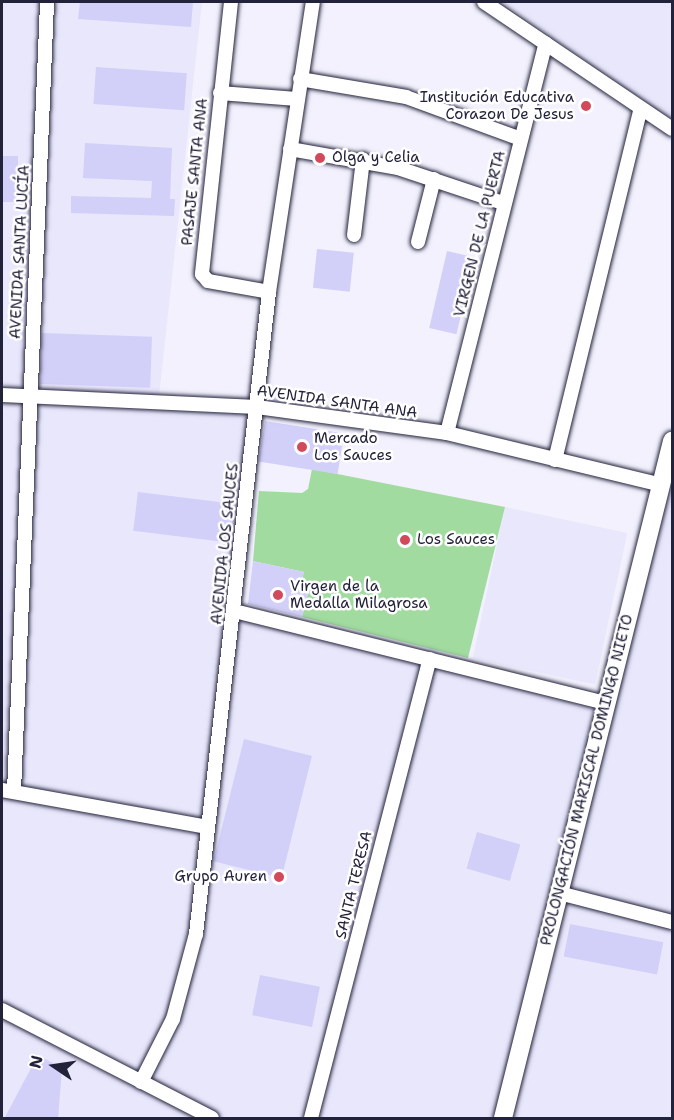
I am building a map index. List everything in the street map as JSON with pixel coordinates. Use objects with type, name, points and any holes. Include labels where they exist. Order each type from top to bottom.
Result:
[{"type":"street","name":"AVENIDA SANTA LUCÍA","points":[[8,791],[47,2]]},
{"type":"street","name":"PASAJE SANTA ANA","points":[[231,2],[202,274],[208,281],[269,292]]},
{"type":"street","name":"AVENIDA LOS SAUCES","points":[[141,1082],[173,1019],[196,934],[269,292],[313,2]]},
{"type":"street","points":[[484,2],[672,129]]},
{"type":"street","name":"VIRGEN DE LA PUERTA","points":[[447,433],[503,202],[546,43]]},
{"type":"street","points":[[300,79],[406,97],[521,139]]},
{"type":"street","points":[[220,93],[297,99]]},
{"type":"street","points":[[555,460],[642,108]]},
{"type":"street","points":[[290,149],[363,160],[434,179],[503,202]]},
{"type":"street","points":[[354,235],[363,160]]},
{"type":"street","points":[[418,242],[434,179]]},
{"type":"street","name":"AVENIDA SANTA ANA","points":[[2,395],[257,407],[447,433],[662,485]]},
{"type":"street","name":"PROLONGACIÓN MARISCAL DOMINGO NIETO","points":[[503,1119],[672,441]]},
{"type":"street","points":[[234,611],[606,703]]},
{"type":"street","name":"SANTA TERESA","points":[[311,1119],[429,659]]},
{"type":"street","points":[[8,791],[208,827]]},
{"type":"street","points":[[560,893],[672,922]]},
{"type":"street","points":[[2,1010],[212,1119]]},
{"type":"shaded area","points":[[2,2],[202,2],[159,396],[249,413],[229,604],[593,704],[609,695],[672,445],[672,1118],[2,1118]]},
{"type":"shaded area","points":[[502,2],[672,2],[672,121]]},
{"type":"shaded area","points":[[505,507],[627,533],[595,685],[473,659]]},
{"type":"green space","name":"Los Sauces","points":[[312,469],[505,507],[468,658],[302,617],[310,585],[301,582],[304,572],[253,561],[259,491],[302,493],[308,489]]},
{"type":"building","points":[[80,2],[193,2],[191,27],[78,19]]},
{"type":"building","points":[[96,67],[187,73],[184,110],[93,104]]},
{"type":"building","points":[[85,143],[172,148],[170,199],[175,199],[174,216],[71,213],[71,196],[151,198],[152,181],[83,178]]},
{"type":"building","points":[[2,156],[18,156],[18,202],[2,202]]},
{"type":"building","points":[[317,249],[354,253],[350,292],[313,288]]},
{"type":"building","points":[[447,251],[474,257],[457,334],[429,328]]},
{"type":"building","points":[[42,333],[152,337],[150,388],[40,384]]},
{"type":"building","name":"Mercado Los Sauces","points":[[265,421],[344,434],[338,474],[259,461]]},
{"type":"building","points":[[138,492],[233,504],[229,542],[133,531]]},
{"type":"building","name":"Virgen de la Medalla Milagrosa","points":[[253,561],[304,572],[301,582],[310,585],[302,617],[248,604]]},
{"type":"building","points":[[244,739],[312,756],[281,878],[214,861]]},
{"type":"building","points":[[477,832],[520,844],[510,881],[467,869]]},
{"type":"building","points":[[570,924],[663,942],[657,975],[564,956]]},
{"type":"building","points":[[260,975],[320,987],[312,1027],[252,1015]]},
{"type":"building","points":[[38,1055],[62,1068],[58,1119],[4,1119]]},
{"type":"place","name":"Institución Educativa Corazon De Jesus","points":[[586,106]]},
{"type":"place","name":"Olga y Celia","points":[[320,158]]},
{"type":"place","name":"Mercado Los Sauces","points":[[302,447]]},
{"type":"place","name":"Los Sauces","points":[[405,540]]},
{"type":"place","name":"Virgen de la Medalla Milagrosa","points":[[278,595]]},
{"type":"place","name":"Grupo Auren","points":[[279,877]]}]
